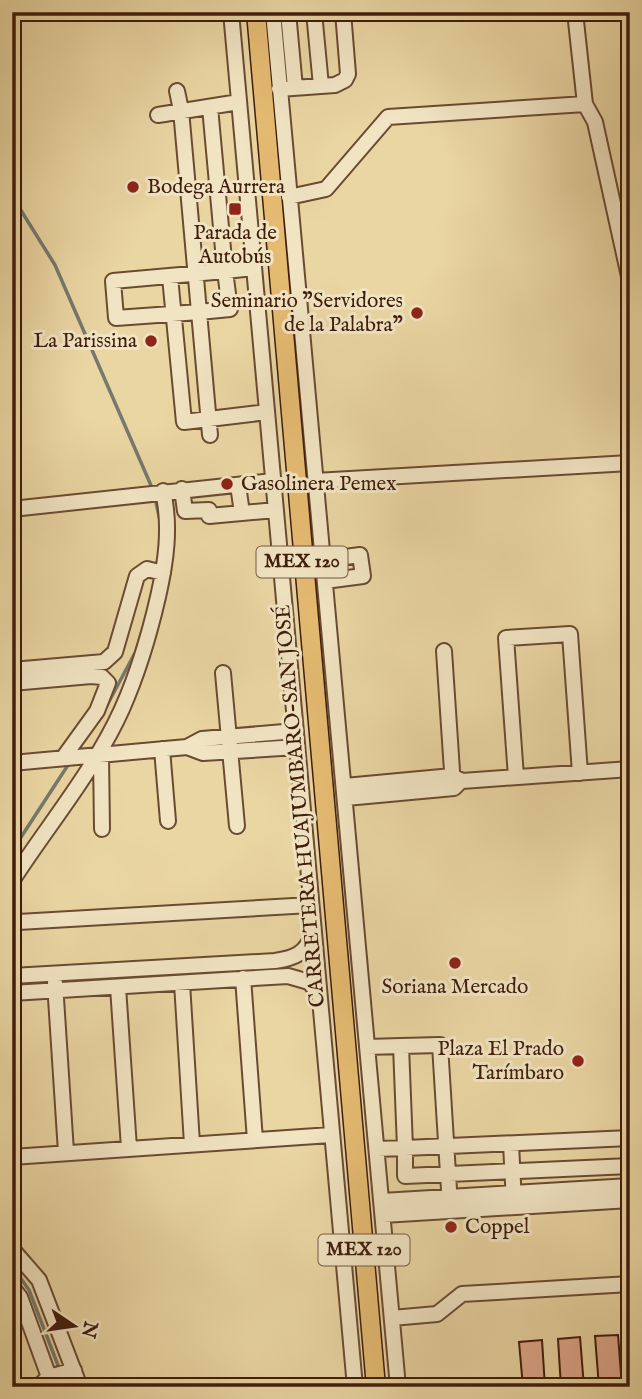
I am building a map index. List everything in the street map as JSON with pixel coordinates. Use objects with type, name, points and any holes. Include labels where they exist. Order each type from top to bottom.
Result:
[{"type":"main road","name":"CARRETERA HUAJUMBARO-SAN JOSÉ","points":[[256,12],[376,1387]]},
{"type":"street","points":[[231,12],[355,1387]]},
{"type":"street","points":[[273,12],[398,1387]]},
{"type":"street","points":[[288,12],[295,88]]},
{"type":"street","points":[[314,12],[321,86]]},
{"type":"street","points":[[279,89],[335,85],[345,80],[348,74],[343,12]]},
{"type":"street","points":[[575,12],[585,104],[595,122],[630,281]]},
{"type":"street","points":[[177,91],[181,110],[210,435]]},
{"type":"street","points":[[158,115],[239,102]]},
{"type":"street","points":[[289,197],[327,189],[388,117],[585,104]]},
{"type":"street","points":[[210,107],[225,271],[230,309],[116,318],[113,281],[170,277],[196,274],[225,271],[254,268]]},
{"type":"street","points":[[170,277],[184,422],[267,412]]},
{"type":"street","points":[[315,481],[630,463]]},
{"type":"street","points":[[12,509],[158,491],[273,481]]},
{"type":"street","points":[[238,485],[242,513]]},
{"type":"street","points":[[183,489],[185,511],[209,510],[209,516],[276,510]]},
{"type":"street","points":[[12,881],[95,756],[121,712],[139,667],[167,509],[158,491]]},
{"type":"street","points":[[282,579],[304,585],[325,579],[346,578],[343,557],[323,560]]},
{"type":"street","points":[[12,670],[104,662],[115,652],[137,576],[157,572]]},
{"type":"street","points":[[516,777],[506,638],[570,634],[580,773]]},
{"type":"street","points":[[444,651],[456,781]]},
{"type":"street","points":[[290,671],[311,664],[334,670]]},
{"type":"street","points":[[223,673],[237,826]]},
{"type":"street","points":[[12,683],[102,677],[108,683],[97,710],[67,758]]},
{"type":"street","points":[[187,747],[202,739],[296,731]]},
{"type":"street","points":[[12,763],[187,747],[203,752],[231,752],[297,747]]},
{"type":"street","points":[[162,749],[168,821]]},
{"type":"street","points":[[95,756],[102,829]]},
{"type":"street","points":[[346,792],[630,769]]},
{"type":"street","points":[[18,922],[311,905]]},
{"type":"street","points":[[12,993],[243,978],[275,969],[296,957],[307,949],[313,933]]},
{"type":"street","points":[[12,976],[275,969],[309,982],[319,994]]},
{"type":"street","points":[[54,973],[66,1152]]},
{"type":"street","points":[[243,978],[255,1140]]},
{"type":"street","points":[[182,983],[192,1144]]},
{"type":"street","points":[[118,987],[129,1148]]},
{"type":"street","points":[[367,1047],[440,1045],[449,1204]]},
{"type":"street","points":[[401,1046],[405,1176],[630,1166]]},
{"type":"street","points":[[328,1106],[351,1112],[372,1102]]},
{"type":"street","points":[[12,1157],[331,1135]]},
{"type":"street","points":[[377,1149],[630,1138]]},
{"type":"street","points":[[511,1144],[514,1200]]},
{"type":"street","points":[[382,1208],[514,1200],[630,1186]]},
{"type":"street","points":[[514,1200],[630,1200]]},
{"type":"street","points":[[12,1249],[39,1280],[80,1387]]},
{"type":"street","points":[[346,1303],[370,1317],[392,1318],[437,1314],[462,1294],[630,1284]]},
{"type":"street","points":[[12,1287],[20,1297],[47,1380],[72,1371]]},
{"type":"street","points":[[351,1335],[370,1317],[392,1318]]},
{"type":"building","points":[[618,1335],[622,1387],[599,1387],[595,1336]]},
{"type":"building","points":[[580,1337],[584,1387],[561,1387],[558,1339]]},
{"type":"building","points":[[542,1340],[545,1387],[523,1387],[519,1342]]},
{"type":"waterway","points":[[12,196],[55,265],[153,490]]},
{"type":"waterway","points":[[155,498],[160,521]]},
{"type":"waterway","points":[[105,709],[136,651],[142,631]]},
{"type":"waterway","points":[[12,851],[70,762]]},
{"type":"waterway","points":[[12,1266],[29,1290],[59,1368]]},
{"type":"waterway","points":[[62,1376],[66,1387]]},
{"type":"place","name":"Bodega Aurrera","points":[[133,187]]},
{"type":"place","name":"Parada de Autobús","points":[[235,209]]},
{"type":"place","name":"Seminario \"Servidores de la Palabra\"","points":[[417,313]]},
{"type":"place","name":"La Parissina","points":[[151,341]]},
{"type":"place","name":"Gasolinera Pemex","points":[[227,484]]},
{"type":"place","name":"Soriana Mercado","points":[[455,963]]},
{"type":"place","name":"Plaza El Prado Tarímbaro","points":[[578,1061]]},
{"type":"place","name":"Coppel","points":[[451,1227]]}]
